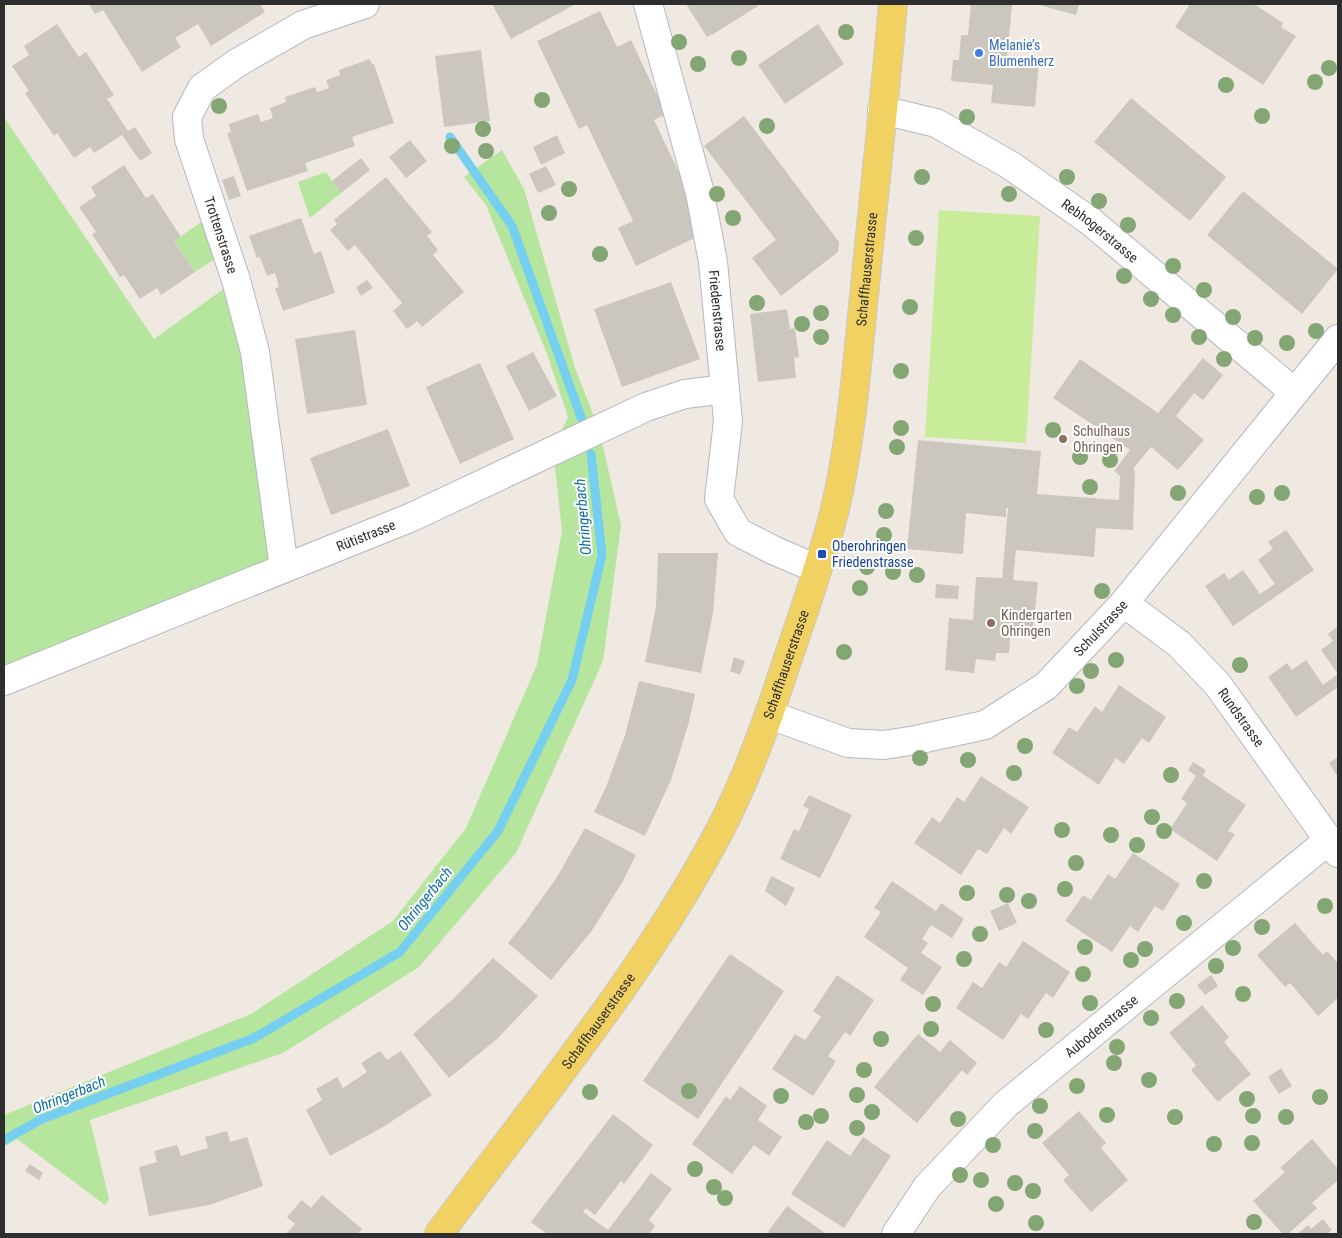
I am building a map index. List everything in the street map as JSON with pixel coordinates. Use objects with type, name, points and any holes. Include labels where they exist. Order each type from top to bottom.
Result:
[{"type":"main road","name":"Schaffhauserstrasse","points":[[439,1234],[537,1106],[650,949],[690,885],[721,828],[748,772],[770,716],[834,512],[844,463],[853,405],[893,4]]},
{"type":"street","name":"Trottenstrasse","points":[[284,568],[255,352],[236,280],[190,139],[187,117],[202,88],[237,63],[303,25],[365,4]]},
{"type":"street","name":"Friedenstrasse","points":[[648,4],[700,193],[713,262],[728,421],[719,499],[738,532],[817,569]]},
{"type":"street","name":"Rebhogerstrasse","points":[[882,110],[936,123],[1010,164],[1090,221],[1294,392]]},
{"type":"street","name":"Schulstrasse","points":[[770,716],[848,743],[884,745],[985,725],[1046,686],[1124,603],[1338,339]]},
{"type":"street","name":"Rütistrasse","points":[[4,681],[412,517],[646,407],[685,394],[725,389]]},
{"type":"street","name":"Rundstrasse","points":[[1124,603],[1180,644],[1218,685],[1334,846]]},
{"type":"street","name":"Aubodenstrasse","points":[[896,1234],[928,1187],[1006,1104],[1334,846]]},
{"type":"green space","points":[[4,117],[154,339],[236,280],[284,568],[4,681]]},
{"type":"green space","points":[[502,150],[524,189],[575,368],[599,429],[621,525],[603,661],[516,853],[419,967],[283,1053],[90,1120],[109,1199],[105,1205],[17,1139],[4,1147],[4,1115],[251,1014],[393,921],[466,828],[537,665],[562,531],[553,449],[568,417],[547,354],[486,205],[464,177]]},
{"type":"green space","points":[[326,172],[341,193],[310,218],[298,182]]},
{"type":"green space","points":[[939,210],[1040,216],[1026,443],[925,437]]},
{"type":"green space","points":[[203,221],[219,256],[195,272],[174,241]]},
{"type":"building","points":[[89,4],[260,4],[265,12],[211,46],[198,24],[175,38],[181,47],[142,72],[103,10],[95,14]]},
{"type":"building","points":[[492,4],[576,4],[511,39]]},
{"type":"building","points":[[686,4],[756,4],[758,6],[707,37]]},
{"type":"building","points":[[971,4],[1012,4],[1007,57],[1039,60],[1035,107],[991,103],[993,85],[951,81],[953,60],[959,60],[961,35],[968,35]]},
{"type":"building","points":[[1036,4],[1079,4],[1076,15]]},
{"type":"building","points":[[1190,4],[1254,4],[1283,23],[1281,27],[1296,36],[1263,85],[1175,27]]},
{"type":"building","points":[[600,11],[617,47],[631,40],[666,114],[654,120],[691,198],[701,235],[636,266],[618,228],[633,221],[587,125],[579,129],[537,41]]},
{"type":"building","points":[[57,24],[79,57],[86,52],[114,95],[107,99],[128,131],[135,127],[152,153],[140,161],[122,135],[94,153],[90,147],[74,158],[57,133],[54,136],[25,93],[29,91],[12,66],[29,55],[24,46]]},
{"type":"building","points":[[818,24],[844,64],[785,104],[758,65]]},
{"type":"building","points":[[481,50],[490,121],[444,127],[435,56]]},
{"type":"building","points":[[370,59],[372,64],[374,64],[394,123],[352,137],[355,146],[305,163],[308,171],[247,191],[227,133],[231,132],[229,124],[258,114],[261,122],[273,118],[270,108],[286,102],[285,97],[315,87],[317,92],[329,88],[326,80],[340,75],[339,70]]},
{"type":"building","points":[[1131,98],[1226,177],[1190,221],[1094,142]]},
{"type":"building","points":[[744,116],[839,242],[838,252],[781,296],[752,258],[776,240],[704,146]]},
{"type":"building","points":[[557,135],[565,153],[541,165],[533,147]]},
{"type":"building","points":[[410,140],[427,161],[406,178],[389,157]]},
{"type":"building","points":[[361,158],[370,170],[341,193],[332,181]]},
{"type":"building","points":[[124,165],[146,198],[153,194],[181,237],[174,241],[195,272],[161,295],[157,288],[140,299],[124,275],[120,277],[92,234],[96,232],[79,207],[96,196],[91,187]]},
{"type":"building","points":[[546,166],[556,185],[538,193],[529,174]]},
{"type":"building","points":[[234,176],[241,196],[229,200],[222,180]]},
{"type":"building","points":[[386,177],[432,232],[427,236],[438,250],[433,255],[464,292],[422,327],[417,321],[407,329],[393,311],[402,303],[355,245],[348,251],[330,230],[337,224],[334,220]]},
{"type":"building","points":[[1243,191],[1338,269],[1302,314],[1207,235]]},
{"type":"building","points":[[301,218],[314,254],[321,251],[335,293],[283,311],[275,288],[279,287],[275,273],[267,276],[260,257],[257,258],[249,236]]},
{"type":"building","points":[[367,280],[373,288],[361,296],[356,287]]},
{"type":"building","points":[[671,282],[700,359],[622,387],[594,309]]},
{"type":"building","points":[[787,309],[790,329],[795,328],[799,357],[794,358],[796,378],[758,382],[750,314]]},
{"type":"building","points":[[355,330],[367,405],[307,414],[295,339]]},
{"type":"building","points":[[533,352],[557,396],[529,411],[506,366]]},
{"type":"building","points":[[1203,358],[1223,375],[1203,400],[1194,393],[1176,416],[1204,440],[1178,470],[1151,447],[1133,469],[1135,471],[1133,530],[1096,528],[1094,557],[1016,550],[1013,580],[1038,582],[1033,628],[1011,626],[1009,653],[996,653],[995,661],[976,659],[974,673],[945,670],[949,618],[973,620],[976,577],[1002,578],[1008,508],[1006,508],[1006,517],[966,513],[963,554],[907,549],[918,440],[1041,451],[1037,494],[1119,500],[1120,476],[1114,471],[1130,450],[1053,398],[1080,359],[1158,413]]},
{"type":"building","points":[[480,363],[514,439],[460,464],[426,387]]},
{"type":"building","points":[[388,429],[410,486],[331,515],[310,458]]},
{"type":"building","points":[[1286,530],[1314,570],[1233,626],[1205,586],[1224,573],[1229,580],[1243,570],[1260,594],[1275,584],[1258,560],[1273,549],[1268,542]]},
{"type":"building","points":[[658,553],[718,553],[713,613],[701,673],[645,662],[656,607]]},
{"type":"building","points":[[936,584],[959,586],[958,599],[935,598]]},
{"type":"building","points":[[1338,626],[1338,674],[1321,650],[1333,641],[1328,634]]},
{"type":"building","points":[[734,657],[745,661],[740,675],[730,671]]},
{"type":"building","points":[[1306,660],[1323,685],[1338,674],[1338,687],[1296,717],[1268,677],[1287,663],[1292,670]]},
{"type":"building","points":[[639,681],[695,694],[689,722],[671,780],[645,836],[594,812],[606,787],[625,735]]},
{"type":"building","points":[[1119,685],[1166,717],[1149,743],[1142,738],[1124,764],[1116,758],[1099,785],[1052,753],[1069,727],[1077,732],[1095,706],[1102,712]]},
{"type":"building","points":[[1338,757],[1338,777],[1329,763]]},
{"type":"building","points":[[1193,762],[1206,770],[1203,776],[1246,805],[1228,831],[1235,834],[1217,861],[1170,829],[1187,803],[1181,799],[1196,776],[1188,770]]},
{"type":"building","points":[[981,776],[1029,807],[1011,834],[1004,828],[987,854],[978,849],[961,875],[914,843],[932,817],[940,823],[957,797],[964,802]]},
{"type":"building","points":[[809,795],[852,815],[820,878],[780,859],[794,829],[799,831],[809,809],[803,806]]},
{"type":"building","points":[[585,828],[636,855],[623,881],[591,932],[551,980],[508,943],[557,877]]},
{"type":"building","points":[[1133,853],[1180,884],[1163,911],[1155,906],[1138,932],[1130,926],[1112,952],[1065,921],[1083,895],[1091,900],[1108,874],[1115,879]]},
{"type":"building","points":[[771,876],[795,888],[786,906],[765,891]]},
{"type":"building","points":[[892,881],[936,911],[941,903],[964,919],[952,938],[931,925],[922,939],[928,943],[921,953],[942,967],[923,995],[900,980],[908,968],[864,937],[881,912],[874,908]]},
{"type":"building","points":[[1008,903],[1017,923],[999,931],[990,911]]},
{"type":"building","points":[[1295,923],[1323,955],[1327,951],[1338,963],[1338,998],[1318,1016],[1290,983],[1285,987],[1257,955]]},
{"type":"building","points":[[1023,941],[1070,972],[1053,998],[1046,993],[1028,1019],[1021,1014],[1003,1040],[956,1008],[973,982],[982,988],[999,962],[1006,967]]},
{"type":"building","points":[[730,954],[784,991],[698,1119],[643,1081]]},
{"type":"building","points":[[493,958],[538,996],[497,1039],[449,1078],[413,1034],[454,998]]},
{"type":"building","points":[[837,975],[874,1000],[850,1036],[845,1032],[828,1056],[836,1061],[813,1096],[772,1069],[795,1034],[805,1040],[821,1017],[813,1011]]},
{"type":"building","points":[[1211,975],[1218,986],[1205,995],[1197,985]]},
{"type":"building","points":[[1202,1005],[1229,1037],[1224,1042],[1251,1074],[1218,1102],[1191,1070],[1196,1065],[1169,1033]]},
{"type":"building","points":[[918,1034],[940,1052],[950,1040],[977,1063],[967,1075],[962,1070],[917,1123],[874,1087]]},
{"type":"building","points":[[380,1051],[387,1060],[401,1051],[432,1095],[383,1127],[330,1156],[306,1110],[322,1100],[316,1089],[337,1077],[343,1088],[367,1072],[361,1063]]},
{"type":"building","points":[[1281,1068],[1292,1086],[1279,1094],[1268,1077]]},
{"type":"building","points":[[740,1086],[767,1106],[758,1120],[782,1137],[769,1156],[754,1145],[732,1174],[692,1144],[726,1096],[730,1100]]},
{"type":"building","points":[[1079,1111],[1106,1143],[1101,1148],[1128,1180],[1091,1212],[1063,1180],[1069,1175],[1042,1143]]},
{"type":"building","points":[[613,1114],[653,1145],[624,1184],[621,1181],[595,1215],[586,1208],[583,1212],[608,1230],[651,1173],[672,1189],[649,1220],[655,1226],[649,1234],[547,1234],[531,1222]]},
{"type":"building","points":[[227,1131],[230,1142],[247,1137],[263,1186],[209,1205],[149,1216],[139,1167],[157,1162],[154,1151],[177,1145],[181,1156],[208,1148],[205,1137]]},
{"type":"building","points":[[863,1137],[891,1156],[844,1228],[791,1194],[827,1140],[850,1156]]},
{"type":"building","points":[[1312,1139],[1338,1169],[1338,1180],[1312,1203],[1317,1208],[1288,1234],[1283,1234],[1253,1201],[1285,1172],[1280,1168]]},
{"type":"building","points":[[30,1164],[43,1173],[39,1180],[25,1171]]},
{"type":"building","points":[[322,1195],[362,1229],[358,1234],[286,1234],[295,1224],[287,1217],[302,1200],[311,1208]]},
{"type":"building","points":[[787,1206],[826,1234],[770,1234],[768,1232]]},
{"type":"building","points":[[1323,1219],[1332,1230],[1327,1234],[1297,1234],[1308,1225],[1311,1229]]},
{"type":"waterway","name":"Ohringerbach","points":[[450,137],[512,226],[582,420]]},
{"type":"waterway","name":"Ohringerbach","points":[[4,1140],[42,1119],[254,1038],[400,952],[498,831],[572,680],[602,555],[591,454]]},
{"type":"place","name":"Melanie’s Blumenherz","points":[[979,53]]},
{"type":"place","name":"Schulhaus Ohringen","points":[[1063,439]]},
{"type":"place","name":"Oberohringen Friedenstrasse","points":[[822,554]]},
{"type":"place","name":"Kindergarten Ohringen","points":[[991,623]]}]
